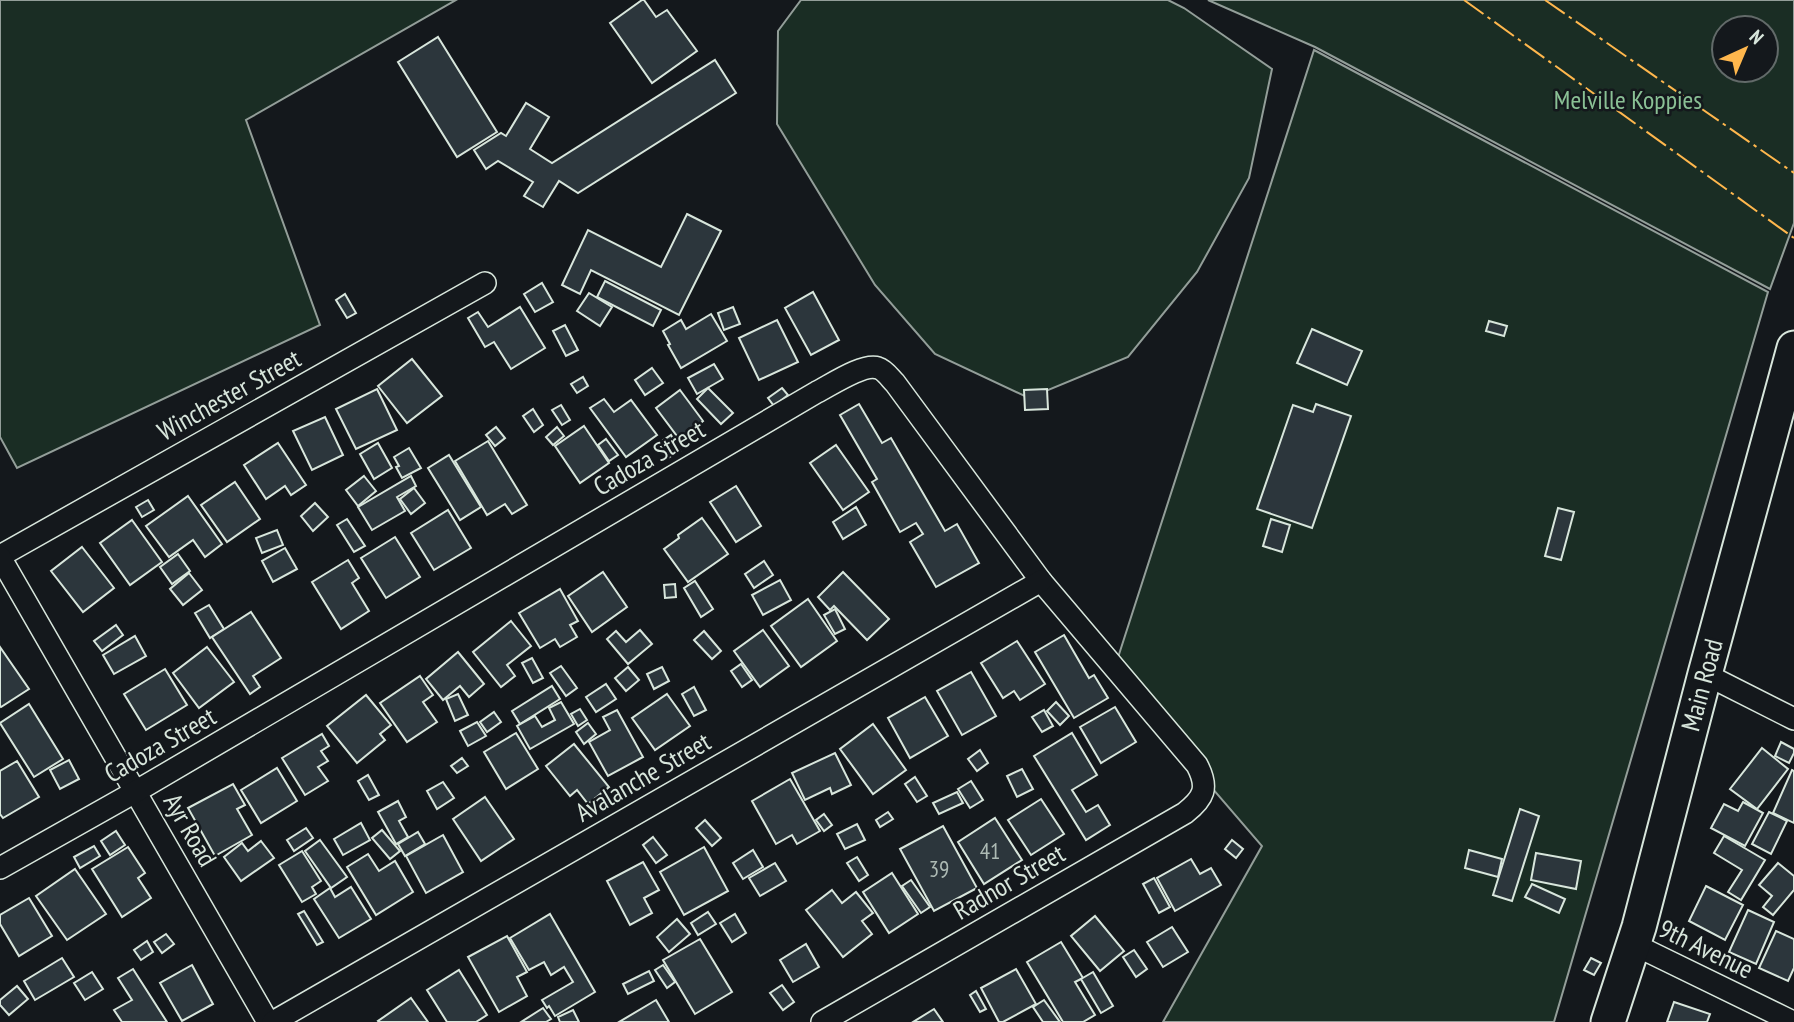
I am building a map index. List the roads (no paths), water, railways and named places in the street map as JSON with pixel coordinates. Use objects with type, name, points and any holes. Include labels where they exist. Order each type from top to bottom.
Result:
[{"type":"main road","name":"Main Road","points":[[1627,1022],[1641,948],[1713,679],[1794,348]]},
{"type":"main road","name":"Main Road","points":[[1713,679],[1740,611],[1794,432]]},
{"type":"main road","name":"Main Road","points":[[1608,1022],[1641,948]]},
{"type":"street","name":"Winchester Street","points":[[0,556],[485,283]]},
{"type":"street","name":"Cadoza Street","points":[[0,868],[135,792],[817,392],[863,368],[876,367],[895,383],[1041,581],[1192,758],[1203,775]]},
{"type":"street","name":"Ayr Road","points":[[0,556],[268,1022]]},
{"type":"street","name":"Avalanche Street","points":[[274,1022],[1041,581]]},
{"type":"street","points":[[1713,679],[1794,719]]},
{"type":"street","name":"Radnor Street","points":[[822,1022],[1185,813],[1202,796],[1205,787],[1203,775]]},
{"type":"street","name":"9th Avenue","points":[[1641,948],[1793,1022]]},
{"type":"park label","name":"Melville Koppies","points":[[1628,100]]}]
